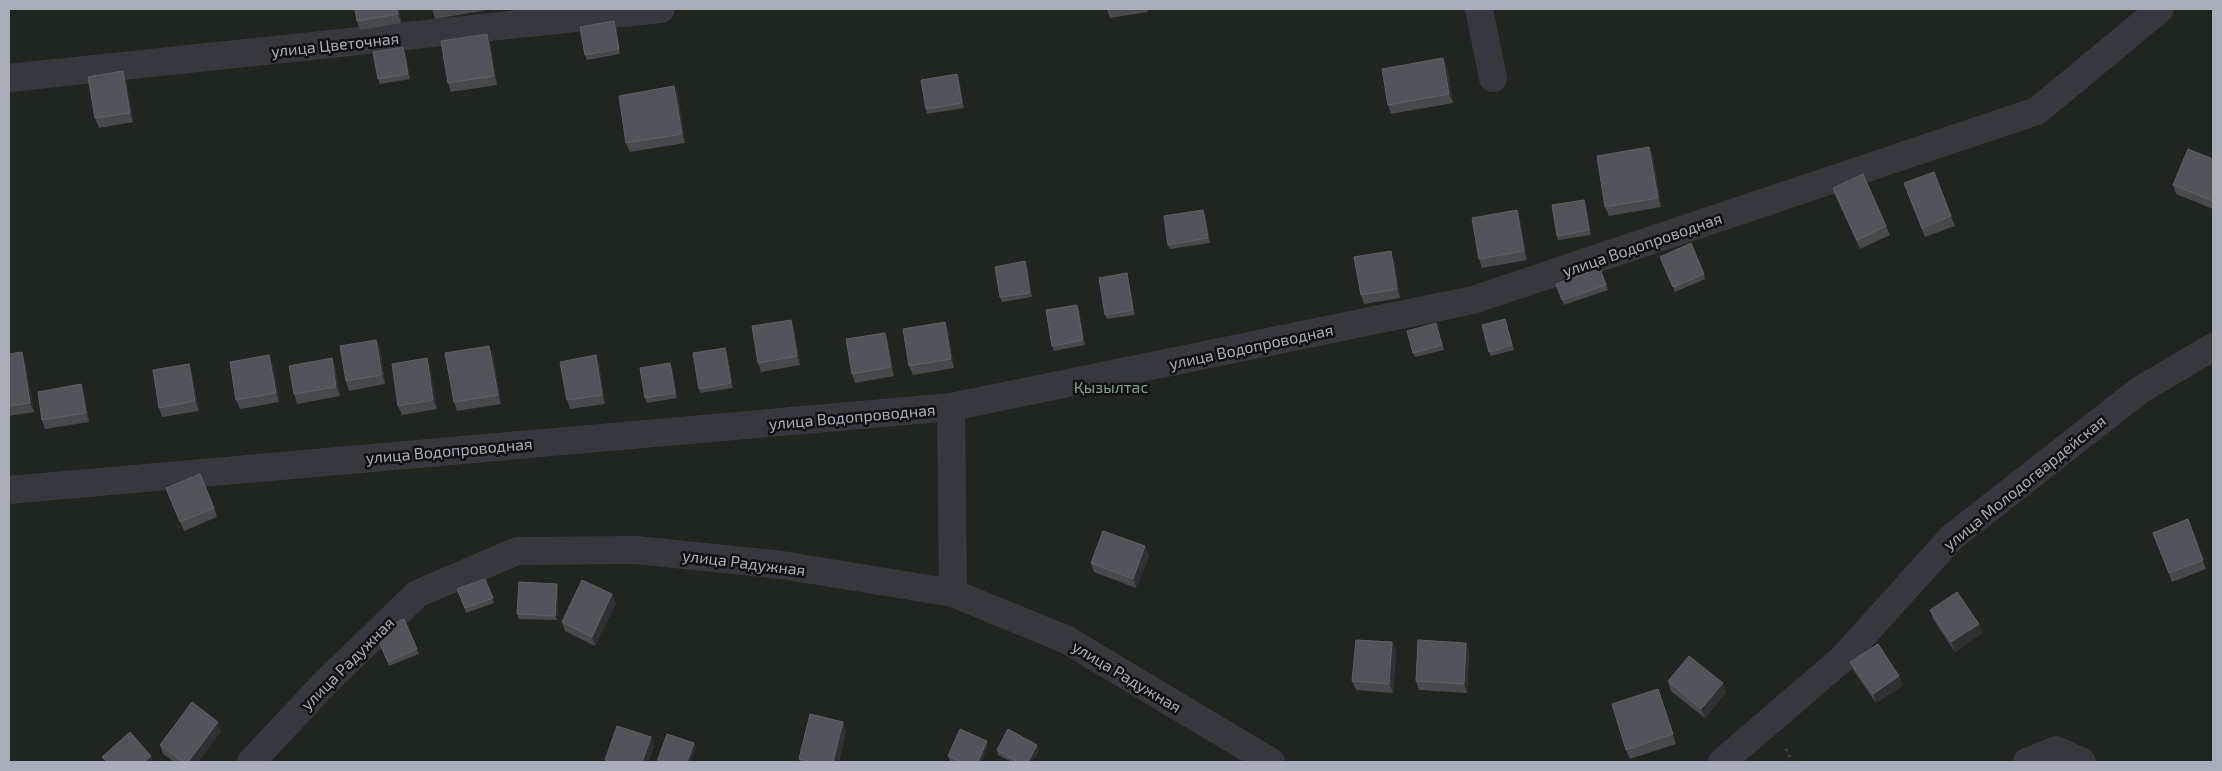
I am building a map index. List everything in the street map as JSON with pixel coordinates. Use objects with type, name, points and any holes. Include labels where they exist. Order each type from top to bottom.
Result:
[{"type":"street","name":"улица Цветочная","points":[[9,78],[661,9]]},
{"type":"street","points":[[1479,9],[1493,78]]},
{"type":"street","name":"улица Водопроводная","points":[[9,490],[951,408],[1473,300],[2036,111],[2160,9]]},
{"type":"street","name":"улица Молодогвардейская","points":[[1722,762],[1842,659],[1951,538],[2140,390],[2213,347]]},
{"type":"street","points":[[951,408],[953,593]]},
{"type":"street","name":"улица Радужная","points":[[251,762],[325,683],[417,594],[517,551],[636,550],[782,565],[953,593],[1067,640],[1271,762]]},
{"type":"street","points":[[2027,762],[2056,750],[2082,762]]},
{"type":"green space","name":"Қызылтас","points":[[9,9],[2213,9],[2213,762],[9,762]]},
{"type":"building","points":[[355,9],[397,9],[398,14],[357,21]]},
{"type":"building","points":[[614,21],[619,49],[585,55],[580,27]]},
{"type":"building","points":[[487,34],[494,76],[448,83],[441,41]]},
{"type":"building","points":[[403,47],[408,74],[378,79],[373,52]]},
{"type":"building","points":[[1443,58],[1449,94],[1388,105],[1382,69]]},
{"type":"building","points":[[123,71],[130,113],[95,118],[88,77]]},
{"type":"building","points":[[957,74],[962,103],[926,109],[921,80]]},
{"type":"building","points":[[674,86],[682,134],[626,143],[619,96]]},
{"type":"building","points":[[1649,147],[1658,198],[1605,207],[1597,156]]},
{"type":"building","points":[[2188,149],[2213,159],[2213,201],[2173,185]]},
{"type":"building","points":[[1934,172],[1951,216],[1922,228],[1904,183]]},
{"type":"building","points":[[1863,174],[1886,226],[1857,240],[1833,188]]},
{"type":"building","points":[[1584,200],[1589,230],[1557,236],[1552,205]]},
{"type":"building","points":[[1203,210],[1208,238],[1168,245],[1164,216]]},
{"type":"building","points":[[1517,210],[1524,251],[1479,259],[1472,218]]},
{"type":"building","points":[[1691,243],[1704,274],[1673,287],[1660,257]]},
{"type":"building","points":[[1391,251],[1397,289],[1361,295],[1354,257]]},
{"type":"building","points":[[1025,261],[1030,293],[1000,297],[995,267]]},
{"type":"building","points":[[1600,268],[1606,285],[1562,300],[1556,284]]},
{"type":"building","points":[[1127,273],[1133,310],[1105,315],[1099,278]]},
{"type":"building","points":[[1077,305],[1083,340],[1052,346],[1046,310]]},
{"type":"building","points":[[1505,319],[1512,345],[1489,352],[1482,325]]},
{"type":"building","points":[[791,320],[797,356],[758,363],[752,326]]},
{"type":"building","points":[[945,322],[951,359],[909,366],[903,329]]},
{"type":"building","points":[[1436,323],[1442,345],[1413,353],[1407,331]]},
{"type":"building","points":[[885,333],[891,367],[852,374],[846,339]]},
{"type":"building","points":[[376,340],[382,375],[346,381],[340,346]]},
{"type":"building","points":[[489,346],[498,395],[454,402],[445,353]]},
{"type":"building","points":[[725,348],[731,383],[699,389],[693,353]]},
{"type":"building","points":[[22,352],[30,403],[9,406],[9,354]]},
{"type":"building","points":[[269,355],[276,393],[236,400],[230,362]]},
{"type":"building","points":[[596,355],[602,395],[567,400],[560,362]]},
{"type":"building","points":[[332,358],[336,387],[294,394],[289,366]]},
{"type":"building","points":[[427,358],[433,400],[398,406],[392,364]]},
{"type":"building","points":[[670,363],[675,393],[645,398],[640,368]]},
{"type":"building","points":[[189,364],[195,401],[159,408],[153,370]]},
{"type":"building","points":[[81,384],[86,413],[42,420],[38,392]]},
{"type":"building","points":[[200,474],[214,508],[180,522],[166,488]]},
{"type":"building","points":[[2188,519],[2203,560],[2169,573],[2153,533]]},
{"type":"building","points":[[1103,531],[1145,546],[1133,579],[1091,563]]},
{"type":"building","points":[[485,579],[493,598],[465,608],[457,589]]},
{"type":"building","points":[[582,580],[612,594],[592,637],[562,622]]},
{"type":"building","points":[[519,582],[557,584],[555,616],[517,614]]},
{"type":"building","points":[[1957,592],[1979,624],[1951,642],[1930,610]]},
{"type":"building","points":[[404,619],[417,649],[388,662],[375,632]]},
{"type":"building","points":[[1356,640],[1392,642],[1389,684],[1352,681]]},
{"type":"building","points":[[1418,640],[1466,643],[1464,684],[1416,681]]},
{"type":"building","points":[[1878,644],[1899,676],[1873,694],[1850,662]]},
{"type":"building","points":[[1689,656],[1723,683],[1701,709],[1668,681]]},
{"type":"building","points":[[1658,689],[1673,734],[1626,750],[1612,704]]},
{"type":"building","points":[[192,702],[218,722],[188,762],[183,762],[160,745]]},
{"type":"building","points":[[810,714],[843,722],[833,762],[813,762],[799,759]]},
{"type":"building","points":[[617,726],[651,737],[642,762],[611,762],[605,760]]},
{"type":"building","points":[[960,729],[987,741],[978,762],[962,762],[948,756]]},
{"type":"building","points":[[1008,729],[1037,745],[1028,762],[1018,762],[997,750]]},
{"type":"building","points":[[130,732],[151,756],[144,762],[107,762],[102,757]]},
{"type":"building","points":[[667,734],[694,743],[687,762],[657,762]]}]
